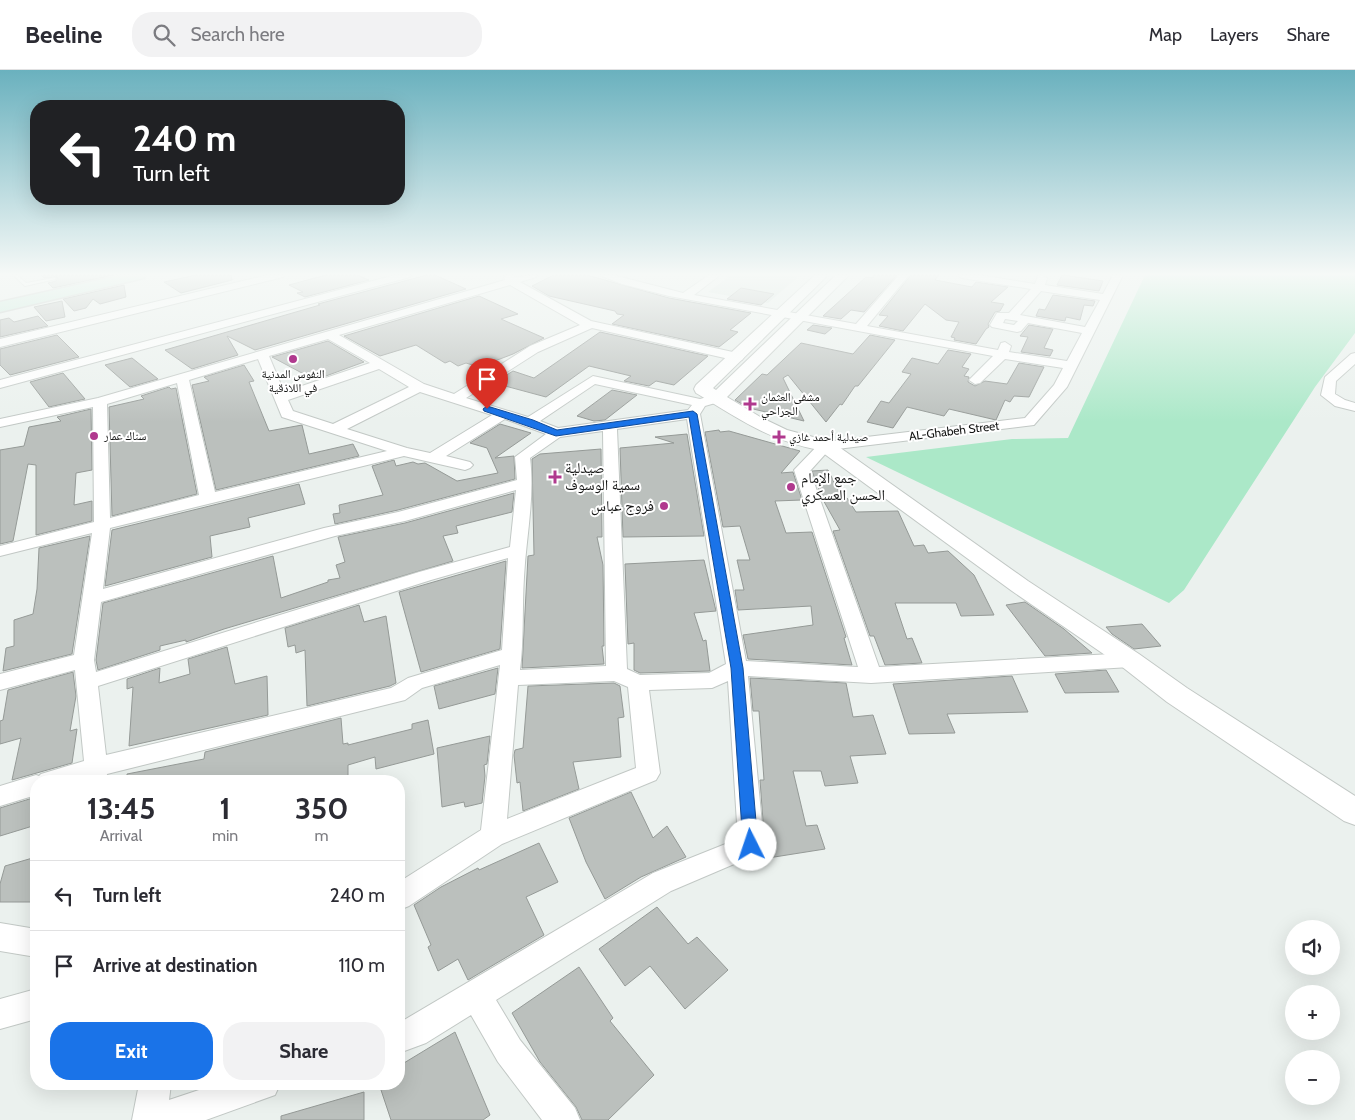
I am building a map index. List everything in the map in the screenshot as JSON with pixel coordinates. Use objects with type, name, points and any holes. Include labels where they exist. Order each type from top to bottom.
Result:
[{"type":"street","points":[[0,343],[75,324]]},
{"type":"street","points":[[0,384],[223,324]]},
{"type":"street","points":[[0,423],[100,402],[362,324]]},
{"type":"street","points":[[405,1036],[415,1032],[662,882],[751,845],[737,668],[702,389],[738,357],[769,324]]},
{"type":"street","points":[[493,836],[512,654],[517,550],[525,483],[522,458],[556,433],[610,426],[703,405],[793,324]]},
{"type":"street","points":[[838,324],[1002,355],[1072,366]]},
{"type":"street","points":[[859,328],[862,324]]},
{"type":"street","points":[[975,380],[1002,355],[1010,324]]},
{"type":"street","points":[[1013,324],[1017,329],[1021,324]]},
{"type":"street","points":[[1048,324],[1089,331]]},
{"type":"street","name":"AL-Ghabeh Street","points":[[703,405],[795,441],[825,446],[1029,422],[1060,387],[1093,324]]},
{"type":"street","points":[[455,399],[534,349],[590,325],[738,357]]},
{"type":"street","points":[[330,334],[419,388],[530,422],[556,433]]},
{"type":"street","points":[[262,355],[287,414],[404,452],[465,465]]},
{"type":"street","points":[[1355,357],[1330,380],[1328,395],[1340,403],[1355,406]]},
{"type":"street","points":[[280,398],[380,364]]},
{"type":"street","points":[[182,377],[208,498]]},
{"type":"street","points":[[530,422],[594,380],[703,405]]},
{"type":"street","points":[[335,429],[419,388]]},
{"type":"street","points":[[100,402],[102,525],[84,660],[95,774],[397,694],[415,682],[512,654]]},
{"type":"street","points":[[433,458],[503,414]]},
{"type":"street","points":[[405,893],[493,836],[648,773],[627,678],[610,426]]},
{"type":"street","points":[[871,675],[802,470],[825,446],[1177,695],[1355,812]]},
{"type":"street","points":[[0,551],[208,498],[404,452]]},
{"type":"street","points":[[92,598],[330,532],[390,518],[399,518],[525,483]]},
{"type":"street","points":[[87,682],[416,579],[517,550]]},
{"type":"street","points":[[0,682],[84,660]]},
{"type":"street","points":[[508,678],[712,680],[737,668],[871,675],[1130,660]]},
{"type":"street","points":[[0,796],[30,787]]},
{"type":"street","points":[[0,937],[30,942]]},
{"type":"street","points":[[476,995],[508,1051],[563,1120]]},
{"type":"street","points":[[0,1014],[30,1006]]},
{"type":"street","points":[[149,1120],[154,1090]]},
{"type":"street","points":[[158,1120],[246,1090]]},
{"type":"green space","points":[[1122,324],[1355,324],[1355,333],[1315,387],[1184,590],[1169,603],[866,457],[1012,439],[1068,438]]},
{"type":"building","points":[[0,324],[46,324],[48,326],[0,337]]},
{"type":"building","points":[[255,324],[345,324],[255,350],[227,336],[238,355],[192,369],[165,350]]},
{"type":"building","points":[[384,324],[512,324],[544,338],[513,354],[479,367],[466,363],[458,366],[450,361],[445,363],[416,345],[380,356],[344,336]]},
{"type":"building","points":[[612,324],[737,324],[730,330],[738,332],[719,347]]},
{"type":"building","points":[[881,324],[909,324],[903,331],[879,326]]},
{"type":"building","points":[[958,324],[988,324],[989,327],[976,344],[954,340],[955,338],[951,337]]},
{"type":"building","points":[[813,325],[832,328],[825,334],[807,330]]},
{"type":"building","points":[[1029,325],[1053,329],[1044,348],[1053,350],[1050,356],[1021,352],[1028,337],[1020,336]]},
{"type":"building","points":[[600,332],[708,356],[674,385],[656,381],[649,386],[624,381],[631,376],[589,366],[546,397],[494,383],[513,371],[534,378]]},
{"type":"building","points":[[57,335],[79,357],[10,375],[0,365],[0,349]]},
{"type":"building","points":[[870,335],[895,340],[826,422],[788,375],[783,378],[804,421],[749,408],[735,400],[762,374],[767,375],[801,343],[853,354]]},
{"type":"building","points":[[328,341],[364,362],[315,380],[272,357]]},
{"type":"building","points":[[948,350],[971,354],[962,367],[969,369],[964,376],[969,377],[968,382],[975,386],[985,381],[1007,384],[1019,363],[1044,367],[1029,397],[1014,396],[1010,402],[1005,400],[996,420],[949,409],[944,416],[907,407],[893,428],[867,422],[881,401],[889,403],[911,374],[902,372],[912,358],[938,364]]},
{"type":"building","points":[[132,358],[158,379],[130,387],[105,365]]},
{"type":"building","points":[[244,365],[254,381],[249,382],[269,431],[302,425],[309,454],[353,444],[359,456],[216,490],[192,385],[209,381],[204,377]]},
{"type":"building","points":[[63,373],[85,399],[49,407],[30,382]]},
{"type":"building","points":[[169,387],[171,389],[176,388],[197,494],[112,516],[109,407],[144,399],[141,396]]},
{"type":"building","points":[[612,390],[637,395],[605,420],[594,421],[577,416]]},
{"type":"building","points":[[91,409],[92,470],[76,473],[74,505],[92,501],[92,521],[36,535],[36,465],[28,464],[13,541],[0,544],[0,450],[24,446],[29,427],[61,421],[57,417]]},
{"type":"building","points":[[500,424],[531,433],[495,458],[514,456],[515,479],[398,510],[335,524],[333,514],[340,513],[339,505],[383,495],[372,466],[394,460],[396,466],[413,462],[418,464],[425,463],[457,481],[498,473],[487,448],[470,443]]},
{"type":"building","points":[[719,430],[720,432],[729,431],[800,451],[781,473],[793,472],[802,500],[775,501],[786,533],[812,532],[846,637],[844,638],[852,665],[748,659],[743,635],[813,625],[811,606],[738,610],[735,590],[744,590],[737,560],[750,560],[740,526],[723,527],[705,432]]},
{"type":"building","points":[[687,434],[704,536],[623,537],[620,448],[674,443],[655,437]]},
{"type":"building","points":[[601,449],[602,537],[597,537],[603,565],[604,646],[602,646],[604,664],[522,668],[528,556],[534,555],[532,459],[540,454]]},
{"type":"building","points":[[828,470],[842,498],[847,498],[856,512],[898,511],[914,546],[924,545],[928,553],[948,551],[974,575],[994,615],[961,616],[956,603],[895,603],[907,639],[912,638],[922,663],[885,665],[874,636],[870,636],[833,531],[840,530],[822,498],[812,471]]},
{"type":"building","points":[[299,484],[305,504],[248,518],[250,527],[210,536],[212,557],[105,586],[112,530]]},
{"type":"building","points":[[514,493],[512,512],[456,526],[458,533],[443,536],[453,561],[186,642],[186,640],[160,646],[160,650],[98,670],[96,660],[103,603],[273,556],[281,598],[328,582],[328,580],[340,578],[336,565],[345,562],[338,537],[405,523]]},
{"type":"building","points":[[90,536],[72,654],[3,671],[6,648],[14,646],[14,620],[33,614],[37,589],[39,548]]},
{"type":"building","points":[[704,560],[716,611],[694,613],[703,641],[706,640],[710,671],[640,673],[634,670],[634,643],[628,644],[625,564]]},
{"type":"building","points":[[506,561],[500,649],[421,672],[399,592]]},
{"type":"building","points":[[1025,602],[1064,629],[1092,653],[1045,656],[1006,605]]},
{"type":"building","points":[[359,605],[364,622],[386,616],[396,683],[307,706],[305,650],[296,653],[295,645],[288,647],[285,628]]},
{"type":"building","points":[[1142,624],[1161,646],[1134,649],[1112,634],[1106,627]]},
{"type":"building","points":[[227,647],[235,684],[267,676],[268,715],[129,746],[133,687],[127,689],[127,679],[160,668],[159,683],[190,674],[188,659]]},
{"type":"building","points":[[498,668],[495,694],[439,709],[434,686]]},
{"type":"building","points":[[1106,670],[1119,692],[1065,693],[1055,674]]},
{"type":"building","points":[[73,672],[76,696],[70,731],[77,729],[72,763],[12,780],[21,738],[0,744],[0,721],[3,720],[8,690]]},
{"type":"building","points":[[1012,676],[1028,712],[947,714],[955,733],[909,734],[893,684]]},
{"type":"building","points":[[750,678],[846,683],[853,717],[873,715],[886,754],[850,756],[858,783],[825,786],[821,771],[793,771],[806,826],[817,825],[825,849],[768,858],[765,848],[760,780],[764,780],[759,711],[753,711]]},
{"type":"building","points":[[614,683],[620,686],[624,717],[618,718],[621,757],[573,762],[579,789],[523,811],[520,782],[517,783],[514,755],[515,750],[523,748],[528,686]]},
{"type":"building","points":[[341,718],[343,744],[348,743],[348,745],[412,729],[412,724],[428,720],[434,754],[376,769],[375,757],[348,765],[348,775],[127,775],[204,759],[205,752]]},
{"type":"building","points":[[490,736],[487,764],[484,765],[485,776],[482,803],[465,807],[464,802],[442,807],[437,748]]},
{"type":"building","points":[[631,792],[653,838],[667,826],[686,857],[641,877],[605,899],[586,862],[569,818]]},
{"type":"building","points":[[30,799],[30,827],[0,836],[0,808]]},
{"type":"building","points":[[539,843],[558,882],[526,897],[544,935],[468,980],[458,959],[438,971],[428,947],[431,945],[414,905],[441,887],[478,868],[479,870]]},
{"type":"building","points":[[30,859],[30,902],[0,902],[0,884],[5,866]]},
{"type":"building","points":[[657,907],[688,944],[697,937],[728,970],[685,1009],[650,966],[625,986],[599,949]]},
{"type":"building","points":[[579,967],[613,1018],[610,1021],[654,1075],[608,1120],[582,1120],[576,1107],[540,1062],[512,1013]]},
{"type":"building","points":[[455,1032],[490,1115],[483,1120],[391,1120],[381,1090],[405,1090],[405,1062]]},
{"type":"building","points":[[364,1092],[364,1120],[281,1120],[281,1116]]},
{"type":"place","name":"النفوس المدنية في اللاذقية","points":[[293,359]]},
{"type":"place","name":"مشفى العثمان الجراحي","points":[[750,404]]},
{"type":"place","name":"سناك عمار","points":[[94,436]]},
{"type":"place","name":"صيدلية أحمد غازي","points":[[779,437]]},
{"type":"place","name":"صيدلية سمية الوسوف","points":[[555,477]]},
{"type":"place","name":"جمع الإمام الحسن العسكري","points":[[791,487]]},
{"type":"place","name":"فروج عباس","points":[[664,506]]},
{"type":"route","points":[[487,409],[530,422],[556,433],[693,414],[737,668],[751,845]]}]
